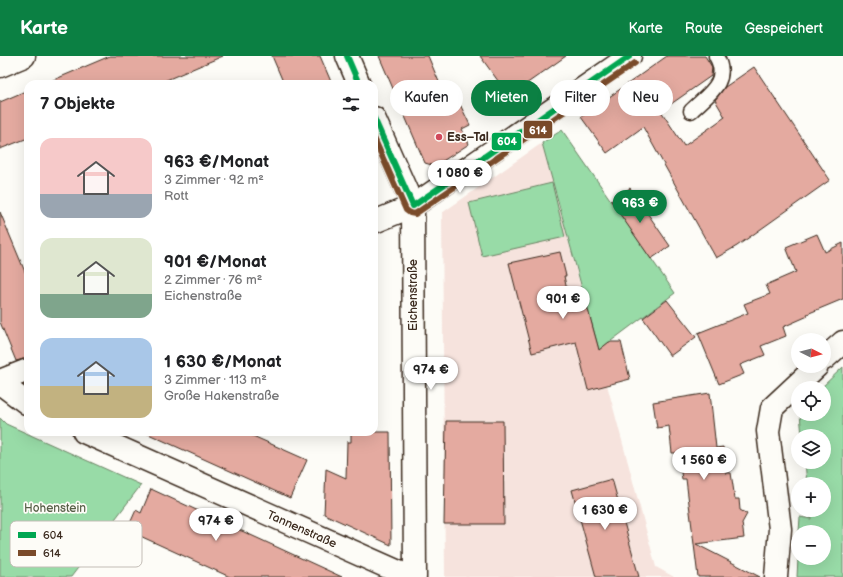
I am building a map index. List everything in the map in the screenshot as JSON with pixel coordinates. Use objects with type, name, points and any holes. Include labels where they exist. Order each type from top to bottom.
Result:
[{"type":"street","points":[[0,66],[24,56]]},
{"type":"street","points":[[347,56],[357,80]]},
{"type":"street","points":[[378,220],[413,206],[630,56]]},
{"type":"street","name":"Eichenstraße","points":[[378,127],[413,206],[415,577]]},
{"type":"street","points":[[831,353],[843,342]]},
{"type":"street","points":[[24,372],[0,382],[24,401]]},
{"type":"street","points":[[776,577],[780,529],[768,431],[772,408],[810,373]]},
{"type":"street","name":"Tannenstraße","points":[[93,436],[410,577]]},
{"type":"lane","points":[[691,111],[718,84],[722,72],[716,56]]},
{"type":"shaded area","points":[[542,143],[656,567],[674,577],[445,577],[442,213]]},
{"type":"green space","points":[[562,130],[675,293],[599,350],[542,143]]},
{"type":"green space","points":[[552,183],[565,237],[482,256],[469,203]]},
{"type":"green space","points":[[843,367],[843,577],[797,577],[798,565],[831,565],[831,525],[799,525],[800,517],[811,519],[811,517],[831,517],[831,477],[806,477],[806,469],[831,469],[831,429],[801,429],[801,421],[831,421],[831,381],[828,381]]},
{"type":"green space","name":"Hohenstein","points":[[0,418],[6,424],[24,432],[24,436],[33,436],[141,485],[114,521],[10,521],[10,567],[79,567],[71,577],[0,577]]},
{"type":"building","points":[[110,56],[223,56],[166,80],[53,80]]},
{"type":"building","points":[[272,56],[320,56],[330,80],[282,80]]},
{"type":"building","points":[[379,56],[428,56],[438,80],[390,80],[390,82]]},
{"type":"building","points":[[480,56],[566,56],[532,80],[497,80]]},
{"type":"building","points":[[667,56],[705,56],[712,67],[711,76],[673,103],[673,80],[633,80]]},
{"type":"building","points":[[754,67],[830,180],[737,246],[716,258],[643,127],[607,153],[581,117],[610,116],[610,96],[618,91],[618,116],[664,116],[684,146],[725,117],[715,100],[725,87]]},
{"type":"building","points":[[24,92],[24,140],[0,149],[0,102]]},
{"type":"building","points":[[463,111],[470,125],[462,129],[469,144],[435,166],[425,163],[405,116],[463,116]]},
{"type":"building","points":[[630,188],[670,246],[651,259],[611,201]]},
{"type":"building","points":[[0,212],[24,269],[24,359],[16,361],[0,322]]},
{"type":"building","points":[[817,234],[825,252],[843,243],[843,299],[807,314],[808,316],[783,327],[786,336],[761,346],[765,355],[740,365],[744,374],[719,384],[698,333],[748,313],[744,304],[770,294],[766,285],[796,272],[786,247]]},
{"type":"building","points":[[560,252],[566,276],[564,276],[571,310],[587,306],[599,350],[609,342],[621,342],[630,379],[588,390],[576,342],[532,353],[509,263]]},
{"type":"building","points":[[667,300],[696,337],[670,356],[643,318]]},
{"type":"building","points":[[710,393],[716,448],[723,447],[726,473],[731,473],[735,499],[739,499],[740,510],[747,514],[742,523],[744,538],[696,544],[760,577],[698,577],[686,479],[682,479],[678,453],[672,453],[669,426],[657,428],[653,402]]},
{"type":"building","points":[[446,421],[503,421],[504,524],[444,524]]},
{"type":"building","points":[[378,432],[390,432],[391,545],[324,514],[326,469],[346,478],[347,442],[351,442],[351,436],[378,436]]},
{"type":"building","points":[[153,436],[253,436],[307,460],[290,498]]},
{"type":"building","points":[[612,479],[639,577],[596,577],[572,490]]},
{"type":"building","points":[[151,489],[342,577],[230,577],[142,537],[142,521],[131,521],[136,510],[141,513]]},
{"type":"transit line","name":"604","points":[[347,56],[357,80]]},
{"type":"transit line","name":"604","points":[[378,127],[413,206],[630,56]]},
{"type":"transit line","name":"614","points":[[378,147],[406,210],[415,214],[635,63]]},
{"type":"place","name":"Ess–Tal","points":[[439,137]]}]
